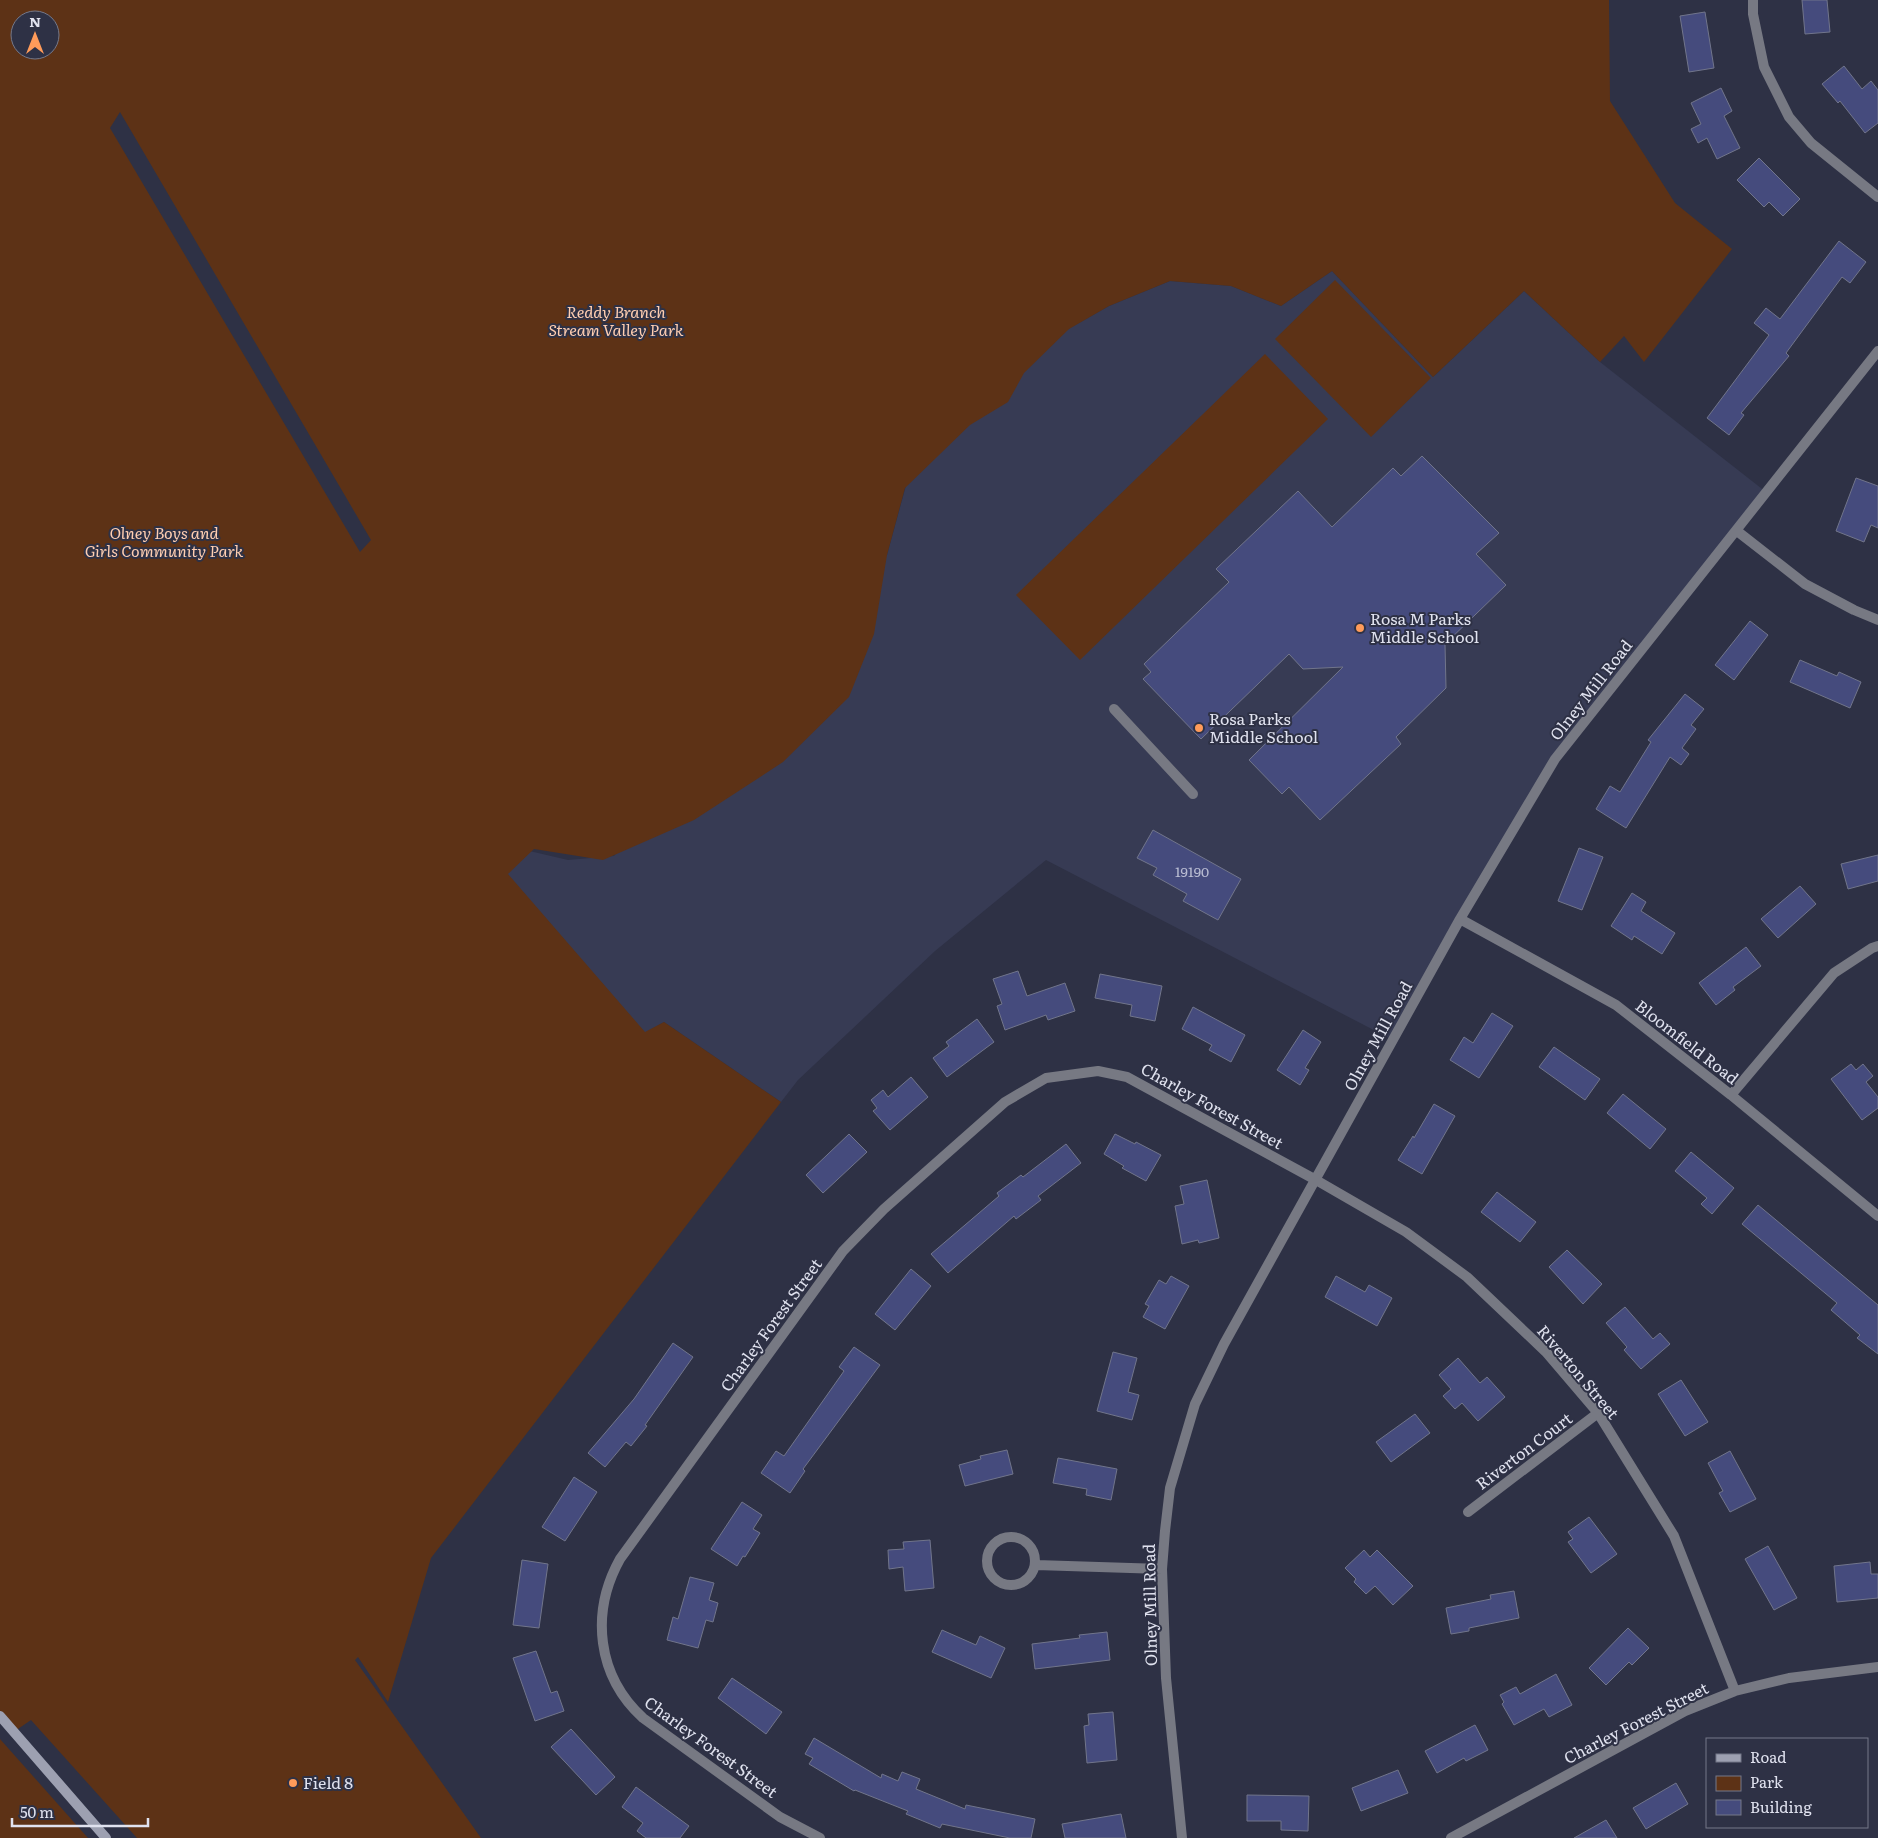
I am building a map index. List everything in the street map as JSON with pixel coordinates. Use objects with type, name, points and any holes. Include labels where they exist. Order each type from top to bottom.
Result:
[{"type":"main road","points":[[0,1716],[106,1838]]},
{"type":"street","points":[[1752,0],[1764,67],[1789,117],[1810,144],[1878,197]]},
{"type":"street","name":"Olney Mill Road","points":[[1182,1838],[1166,1678],[1162,1569],[1170,1488],[1195,1404],[1224,1344],[1460,919],[1555,759],[1878,351]]},
{"type":"street","points":[[1737,531],[1805,584],[1854,610],[1878,620]]},
{"type":"street","points":[[1114,709],[1193,794]]},
{"type":"street","name":"Bloomfield Road","points":[[1460,919],[1616,1006],[1731,1095],[1878,1216]]},
{"type":"street","points":[[1731,1095],[1834,973],[1878,946]]},
{"type":"street","name":"Charley Forest Street","points":[[820,1838],[780,1817],[643,1718],[630,1706],[620,1692],[608,1664],[603,1647],[602,1618],[608,1582],[620,1558],[843,1251],[884,1209],[1005,1102],[1046,1078],[1098,1071],[1127,1077],[1316,1180]]},
{"type":"street","name":"Riverton Street","points":[[1316,1180],[1406,1232],[1467,1277],[1546,1352],[1598,1413],[1674,1536],[1735,1691]]},
{"type":"street","name":"Riverton Court","points":[[1468,1512],[1598,1413]]},
{"type":"street","points":[[1005,1537],[1021,1538],[1033,1549],[1036,1565],[1028,1579],[1021,1583],[1006,1585],[992,1576],[988,1569],[988,1553],[992,1546],[1005,1537]]},
{"type":"street","points":[[1036,1565],[1162,1569]]},
{"type":"street","name":"Charley Forest Street","points":[[1451,1838],[1685,1712],[1735,1691],[1789,1678],[1878,1666]]},
{"type":"shaded area","name":"Rosa Parks Middle School","points":[[1332,271],[1433,377],[1524,291],[1600,362],[1766,492],[1555,759],[1393,1040],[1046,860],[935,951],[798,1080],[781,1102],[664,1022],[482,1125],[482,840],[568,860],[614,856],[887,555],[907,482],[1038,346],[1109,306],[1170,281],[1231,286],[1281,306]]},
{"type":"green space","name":"Reddy Branch Stream Valley Park","points":[[0,0],[1609,0],[1610,101],[1675,203],[1732,249],[1644,362],[1624,336],[1600,362],[1524,291],[1433,377],[1332,271],[1281,306],[1231,286],[1170,281],[1109,306],[1069,329],[1024,373],[1008,402],[970,425],[905,488],[887,555],[874,634],[849,697],[783,762],[694,820],[603,860],[534,849],[508,874],[645,1032],[664,1022],[781,1102],[431,1558],[388,1702],[358,1657],[355,1660],[481,1838],[137,1838],[31,1720],[15,1731],[0,1714]],"holes":[[[120,112],[371,540],[360,552],[110,128]]]},
{"type":"green space","points":[[1335,280],[1431,378],[1371,437],[1275,339]]},
{"type":"green space","points":[[1265,354],[1328,419],[1080,660],[1016,595]]},
{"type":"green space","points":[[0,1739],[88,1838],[0,1838]]},
{"type":"building","points":[[1802,0],[1827,0],[1830,32],[1805,34]]},
{"type":"building","points":[[1705,12],[1714,68],[1689,72],[1680,16]]},
{"type":"building","points":[[1844,66],[1862,89],[1871,81],[1878,90],[1878,123],[1865,133],[1840,101],[1838,103],[1822,84]]},
{"type":"building","points":[[1721,88],[1732,111],[1724,116],[1740,148],[1717,159],[1707,138],[1698,143],[1691,129],[1701,124],[1691,103]]},
{"type":"building","points":[[1759,158],[1800,199],[1783,216],[1769,202],[1764,207],[1737,180]]},
{"type":"building","points":[[1839,241],[1866,262],[1850,283],[1842,277],[1786,353],[1789,356],[1741,413],[1744,415],[1729,435],[1707,418],[1769,335],[1754,323],[1766,308],[1780,319]]},
{"type":"building","points":[[1422,456],[1499,533],[1476,554],[1506,585],[1445,644],[1446,688],[1396,737],[1401,744],[1320,820],[1289,787],[1282,794],[1249,760],[1343,667],[1303,669],[1289,654],[1201,739],[1143,679],[1151,672],[1144,664],[1229,582],[1216,569],[1298,491],[1332,527],[1393,468],[1401,476]]},
{"type":"building","points":[[1856,478],[1878,486],[1878,528],[1871,525],[1864,542],[1836,531]]},
{"type":"building","points":[[1750,621],[1768,635],[1734,680],[1715,665]]},
{"type":"building","points":[[1800,660],[1837,676],[1839,672],[1861,682],[1850,708],[1790,682]]},
{"type":"building","points":[[1685,694],[1704,709],[1691,725],[1696,729],[1682,748],[1689,754],[1681,765],[1670,757],[1626,828],[1596,809],[1610,786],[1620,792],[1651,742],[1648,740]]},
{"type":"building","points":[[1153,830],[1241,879],[1218,920],[1183,901],[1187,894],[1153,875],[1157,868],[1137,858]]},
{"type":"building","points":[[1579,848],[1603,857],[1582,910],[1558,901]]},
{"type":"building","points":[[1878,855],[1878,881],[1848,889],[1841,864]]},
{"type":"building","points":[[1800,886],[1816,904],[1778,938],[1761,919]]},
{"type":"building","points":[[1632,893],[1646,902],[1641,911],[1675,933],[1662,954],[1634,936],[1632,940],[1611,926]]},
{"type":"building","points":[[1746,947],[1761,966],[1733,987],[1735,990],[1716,1005],[1699,983]]},
{"type":"building","points":[[1018,971],[1027,996],[1065,983],[1075,1011],[1048,1020],[1046,1015],[1005,1030],[997,1006],[1002,1004],[993,979]]},
{"type":"building","points":[[1100,974],[1162,986],[1155,1021],[1130,1016],[1132,1005],[1095,998]]},
{"type":"building","points":[[1193,1007],[1245,1035],[1231,1062],[1209,1050],[1212,1045],[1182,1029]]},
{"type":"building","points":[[1492,1013],[1513,1026],[1479,1078],[1450,1060],[1464,1037],[1473,1043]]},
{"type":"building","points":[[977,1019],[994,1042],[947,1077],[933,1058],[949,1046],[946,1042]]},
{"type":"building","points":[[1303,1030],[1321,1042],[1305,1068],[1309,1070],[1300,1085],[1277,1070]]},
{"type":"building","points":[[1554,1047],[1600,1079],[1585,1100],[1539,1067]]},
{"type":"building","points":[[1851,1064],[1856,1070],[1863,1064],[1873,1076],[1866,1082],[1878,1097],[1878,1108],[1862,1120],[1831,1079]]},
{"type":"building","points":[[911,1077],[928,1097],[890,1130],[873,1111],[877,1108],[871,1100],[883,1090],[888,1097]]},
{"type":"building","points":[[1623,1094],[1666,1129],[1650,1149],[1607,1113]]},
{"type":"building","points":[[1434,1104],[1455,1116],[1422,1174],[1398,1160],[1413,1136],[1414,1138]]},
{"type":"building","points":[[849,1134],[867,1152],[823,1193],[806,1175]]},
{"type":"building","points":[[1115,1134],[1161,1155],[1146,1181],[1122,1168],[1124,1166],[1104,1154]]},
{"type":"building","points":[[1066,1144],[1081,1163],[1038,1196],[1041,1200],[1016,1219],[1014,1216],[948,1273],[931,1254],[999,1196],[997,1193],[1021,1175],[1023,1177]]},
{"type":"building","points":[[1691,1152],[1734,1188],[1712,1214],[1701,1204],[1707,1198],[1675,1171]]},
{"type":"building","points":[[1207,1180],[1219,1238],[1199,1243],[1198,1240],[1182,1244],[1175,1206],[1184,1204],[1180,1186]]},
{"type":"building","points":[[1497,1192],[1536,1222],[1520,1242],[1481,1212]]},
{"type":"building","points":[[1758,1205],[1878,1305],[1878,1354],[1857,1338],[1860,1335],[1831,1310],[1837,1303],[1742,1224]]},
{"type":"building","points":[[1567,1250],[1602,1284],[1583,1304],[1549,1267]]},
{"type":"building","points":[[911,1269],[931,1286],[895,1330],[875,1314]]},
{"type":"building","points":[[1171,1276],[1189,1286],[1165,1329],[1143,1317],[1149,1306],[1145,1304],[1159,1280],[1166,1284]]},
{"type":"building","points":[[1336,1276],[1365,1292],[1369,1285],[1392,1298],[1377,1326],[1325,1297]]},
{"type":"building","points":[[1625,1307],[1653,1339],[1660,1333],[1670,1344],[1641,1369],[1624,1350],[1627,1347],[1606,1323]]},
{"type":"building","points":[[673,1343],[693,1357],[645,1425],[647,1426],[631,1446],[626,1442],[605,1467],[588,1453],[634,1399]]},
{"type":"building","points":[[854,1347],[880,1365],[803,1469],[805,1471],[790,1493],[761,1473],[776,1451],[784,1456],[844,1371],[839,1367]]},
{"type":"building","points":[[1113,1352],[1137,1358],[1128,1392],[1139,1395],[1132,1420],[1097,1411]]},
{"type":"building","points":[[1458,1358],[1480,1383],[1487,1377],[1505,1397],[1478,1421],[1462,1403],[1455,1409],[1443,1396],[1451,1389],[1439,1375]]},
{"type":"building","points":[[1681,1380],[1708,1422],[1685,1436],[1658,1394]]},
{"type":"building","points":[[1415,1414],[1430,1433],[1391,1462],[1376,1442]]},
{"type":"building","points":[[1007,1450],[1013,1474],[965,1486],[959,1465],[981,1459],[980,1456]]},
{"type":"building","points":[[1730,1451],[1756,1499],[1730,1512],[1719,1493],[1723,1491],[1708,1463]]},
{"type":"building","points":[[1058,1458],[1117,1469],[1111,1500],[1086,1495],[1087,1489],[1053,1483]]},
{"type":"building","points":[[574,1477],[597,1492],[565,1541],[542,1527]]},
{"type":"building","points":[[742,1502],[762,1515],[753,1529],[760,1533],[737,1566],[711,1549]]},
{"type":"building","points":[[1589,1517],[1617,1554],[1591,1573],[1568,1542],[1573,1539],[1568,1532]]},
{"type":"building","points":[[930,1540],[934,1588],[905,1591],[903,1567],[889,1569],[888,1550],[904,1549],[903,1542]]},
{"type":"building","points":[[1768,1546],[1797,1598],[1774,1610],[1745,1559]]},
{"type":"building","points":[[1364,1550],[1370,1557],[1377,1550],[1413,1586],[1393,1605],[1375,1586],[1366,1594],[1354,1582],[1356,1579],[1345,1568]]},
{"type":"building","points":[[522,1560],[548,1564],[539,1628],[513,1625]]},
{"type":"building","points":[[1870,1562],[1871,1574],[1878,1574],[1878,1598],[1837,1602],[1834,1566]]},
{"type":"building","points":[[690,1577],[714,1583],[709,1600],[718,1603],[713,1622],[706,1620],[698,1648],[667,1640],[673,1617],[678,1619]]},
{"type":"building","points":[[1514,1591],[1519,1618],[1469,1628],[1469,1631],[1451,1634],[1446,1608],[1491,1599],[1490,1595]]},
{"type":"building","points":[[1628,1628],[1649,1648],[1632,1665],[1629,1662],[1606,1685],[1589,1668]]},
{"type":"building","points":[[942,1630],[976,1645],[980,1636],[1005,1648],[991,1678],[932,1652]]},
{"type":"building","points":[[1107,1632],[1110,1660],[1035,1669],[1032,1644],[1080,1638],[1079,1635]]},
{"type":"building","points":[[536,1651],[551,1693],[557,1691],[564,1711],[535,1721],[513,1658]]},
{"type":"building","points":[[1556,1674],[1572,1705],[1549,1717],[1544,1709],[1514,1725],[1502,1704],[1504,1702],[1500,1695],[1516,1687],[1520,1694]]},
{"type":"building","points":[[732,1678],[782,1712],[766,1734],[718,1698]]},
{"type":"building","points":[[1113,1712],[1117,1760],[1087,1763],[1084,1726],[1089,1725],[1088,1714]]},
{"type":"building","points":[[1475,1725],[1488,1750],[1466,1761],[1464,1758],[1437,1773],[1425,1751]]},
{"type":"building","points":[[571,1729],[615,1777],[596,1795],[551,1747]]},
{"type":"building","points":[[814,1738],[881,1778],[882,1774],[898,1781],[902,1772],[920,1779],[916,1789],[965,1809],[966,1805],[1035,1819],[1031,1838],[1010,1838],[942,1824],[940,1828],[906,1814],[908,1811],[854,1791],[809,1764],[813,1758],[805,1754]]},
{"type":"building","points":[[1398,1770],[1408,1793],[1361,1811],[1352,1788]]},
{"type":"building","points":[[1676,1783],[1688,1804],[1646,1829],[1633,1808]]},
{"type":"building","points":[[636,1787],[689,1826],[680,1838],[646,1838],[637,1831],[643,1823],[622,1807]]},
{"type":"building","points":[[1247,1795],[1309,1796],[1308,1831],[1281,1830],[1281,1821],[1247,1821]]},
{"type":"building","points":[[1121,1814],[1126,1838],[1065,1838],[1062,1824]]},
{"type":"building","points":[[1606,1820],[1617,1838],[1574,1838]]},
{"type":"place","name":"Rosa M Parks Middle School","points":[[1360,628]]},
{"type":"place","name":"Rosa Parks Middle School","points":[[1199,728]]},
{"type":"place","name":"Field 8","points":[[293,1783]]},
{"type":"park label","name":"Olney Boys and Girls Community Park","points":[[164,542]]}]
